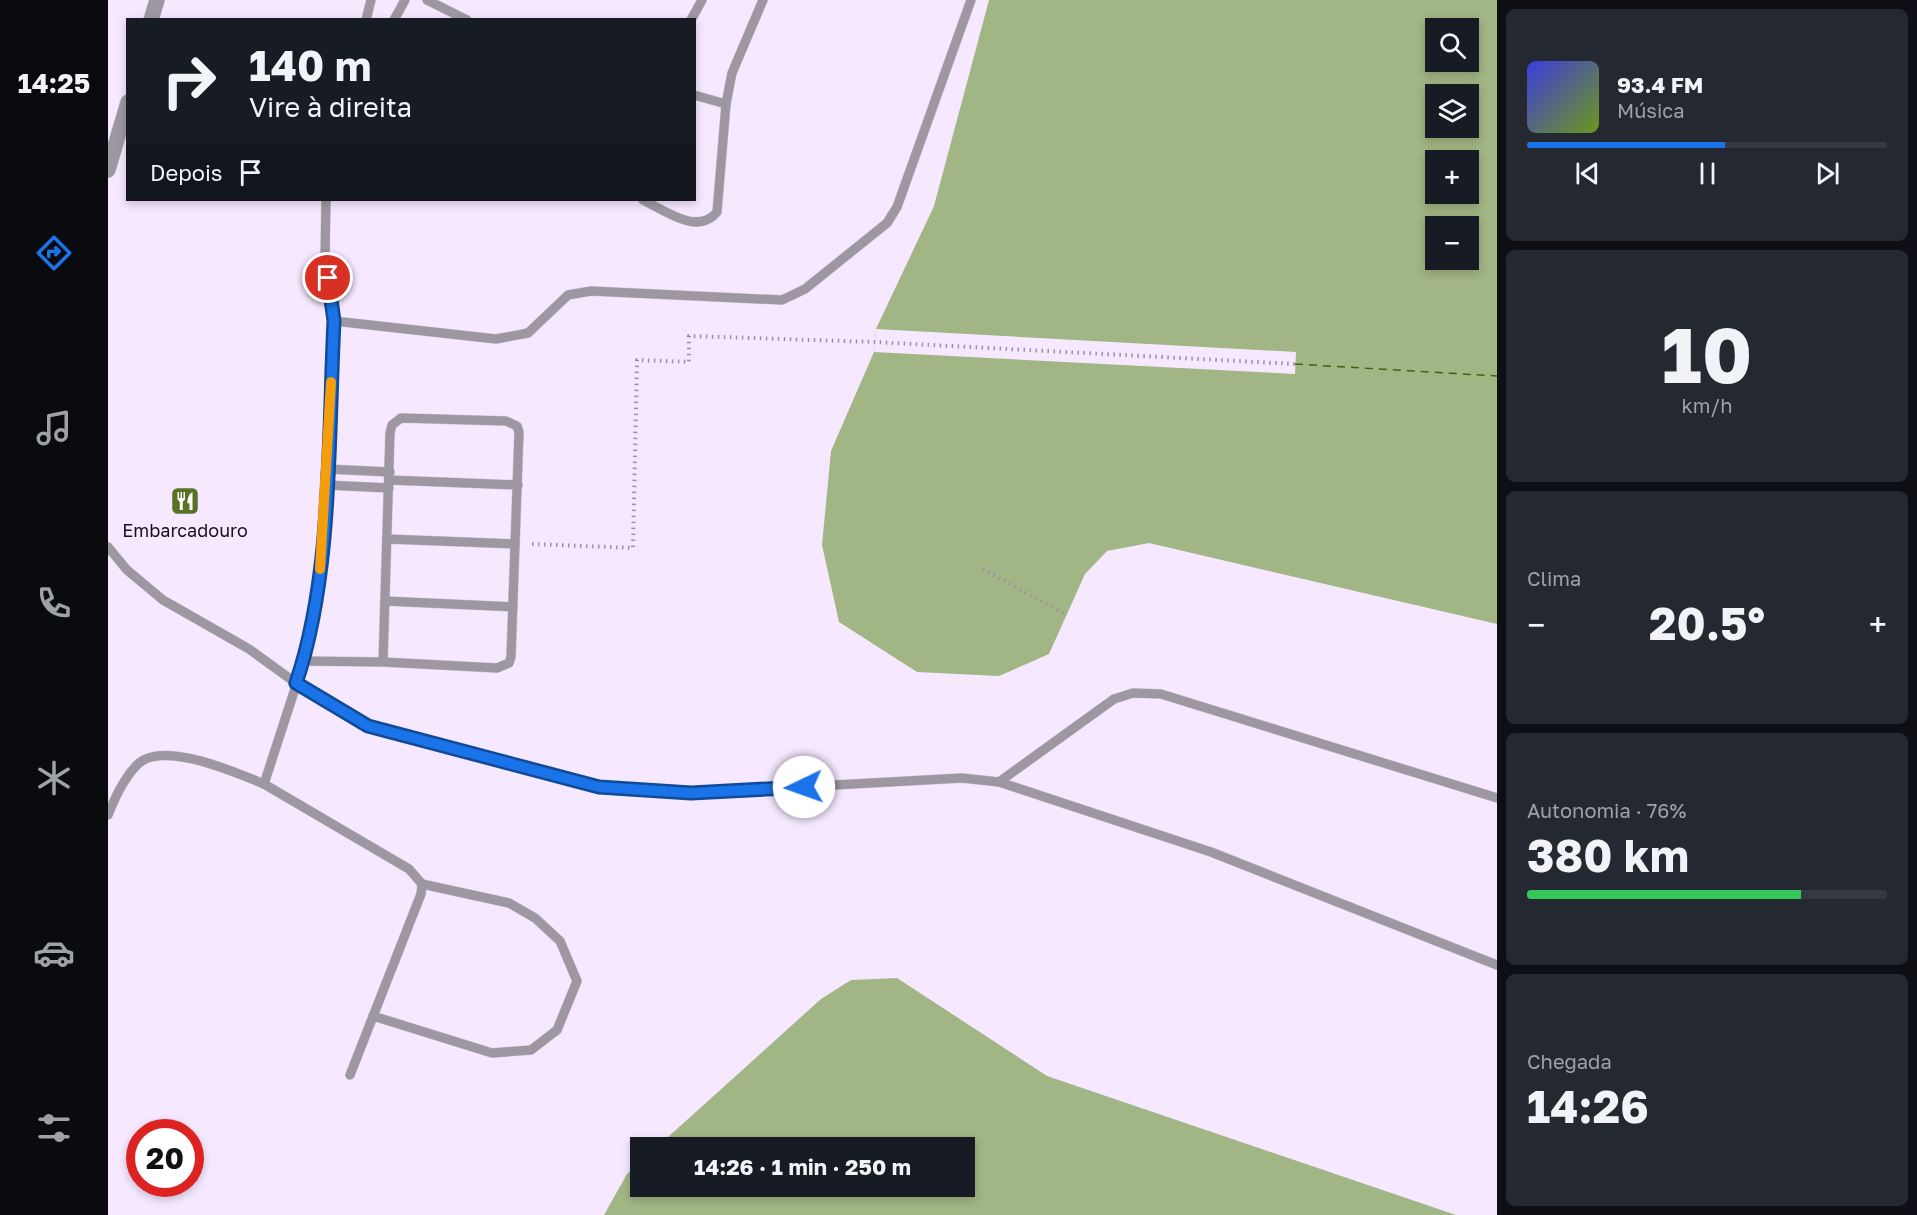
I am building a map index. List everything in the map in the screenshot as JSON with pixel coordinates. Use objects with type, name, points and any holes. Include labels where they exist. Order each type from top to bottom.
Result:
[{"type":"street","points":[[152,18],[157,0]]},
{"type":"street","points":[[108,170],[126,109]]},
{"type":"lane","points":[[366,18],[371,0]]},
{"type":"lane","points":[[395,18],[405,0]]},
{"type":"lane","points":[[427,0],[463,18]]},
{"type":"lane","points":[[692,18],[702,0]]},
{"type":"lane","points":[[645,201],[680,218],[698,223],[710,220],[717,212],[726,104],[732,73],[763,0]]},
{"type":"lane","points":[[334,321],[496,339],[528,333],[568,295],[591,291],[771,301],[795,295],[887,223],[897,207],[971,0]]},
{"type":"lane","points":[[696,96],[726,104]]},
{"type":"lane","points":[[264,784],[304,661],[319,582],[334,321],[325,257],[326,201]]},
{"type":"lane","points":[[304,661],[383,662],[496,668],[503,666],[511,657],[518,485],[519,432],[517,426],[506,421],[401,418],[392,425],[383,662]]},
{"type":"lane","points":[[327,469],[389,480]]},
{"type":"lane","points":[[326,485],[389,480],[518,485]]},
{"type":"lane","points":[[387,538],[515,544]]},
{"type":"lane","points":[[108,547],[127,570],[164,600],[249,649],[296,683],[368,726],[599,787],[691,793],[962,778],[999,782],[1211,852],[1497,965]]},
{"type":"lane","points":[[385,602],[513,607]]},
{"type":"lane","points":[[999,782],[1114,699],[1133,693],[1152,693],[1172,697],[1497,798]]},
{"type":"lane","points":[[108,814],[127,778],[140,762],[152,758],[166,756],[195,760],[264,784],[409,869],[422,884],[509,903],[535,918],[560,941],[577,981],[557,1030],[531,1050],[492,1053],[373,1016]]},
{"type":"lane","points":[[350,1075],[422,884]]},
{"type":"path","points":[[515,544],[633,548],[637,360],[689,362],[689,336],[875,342],[1295,364]]},
{"type":"path","points":[[983,569],[1067,615]]},
{"type":"shaded area","points":[[989,0],[1497,0],[1497,624],[1149,543],[1107,551],[1085,574],[1049,654],[999,676],[917,672],[839,622],[822,545],[831,451],[874,352],[876,329],[934,206]]},
{"type":"shaded area","points":[[897,978],[1047,1076],[1456,1215],[604,1215],[630,1171],[630,1197],[975,1197],[975,1137],[668,1137],[821,999],[851,980]]},
{"type":"pier","points":[[876,329],[1296,352],[1295,374],[874,352]]},
{"type":"ferry route","points":[[1295,364],[1497,376]]},
{"type":"slow traffic","points":[[320,569],[331,382]]},
{"type":"place","name":"Embarcadouro","points":[[185,501]]},
{"type":"route","points":[[328,278],[334,321],[319,582],[312,628],[296,683],[368,726],[599,787],[691,793],[804,787]]}]
